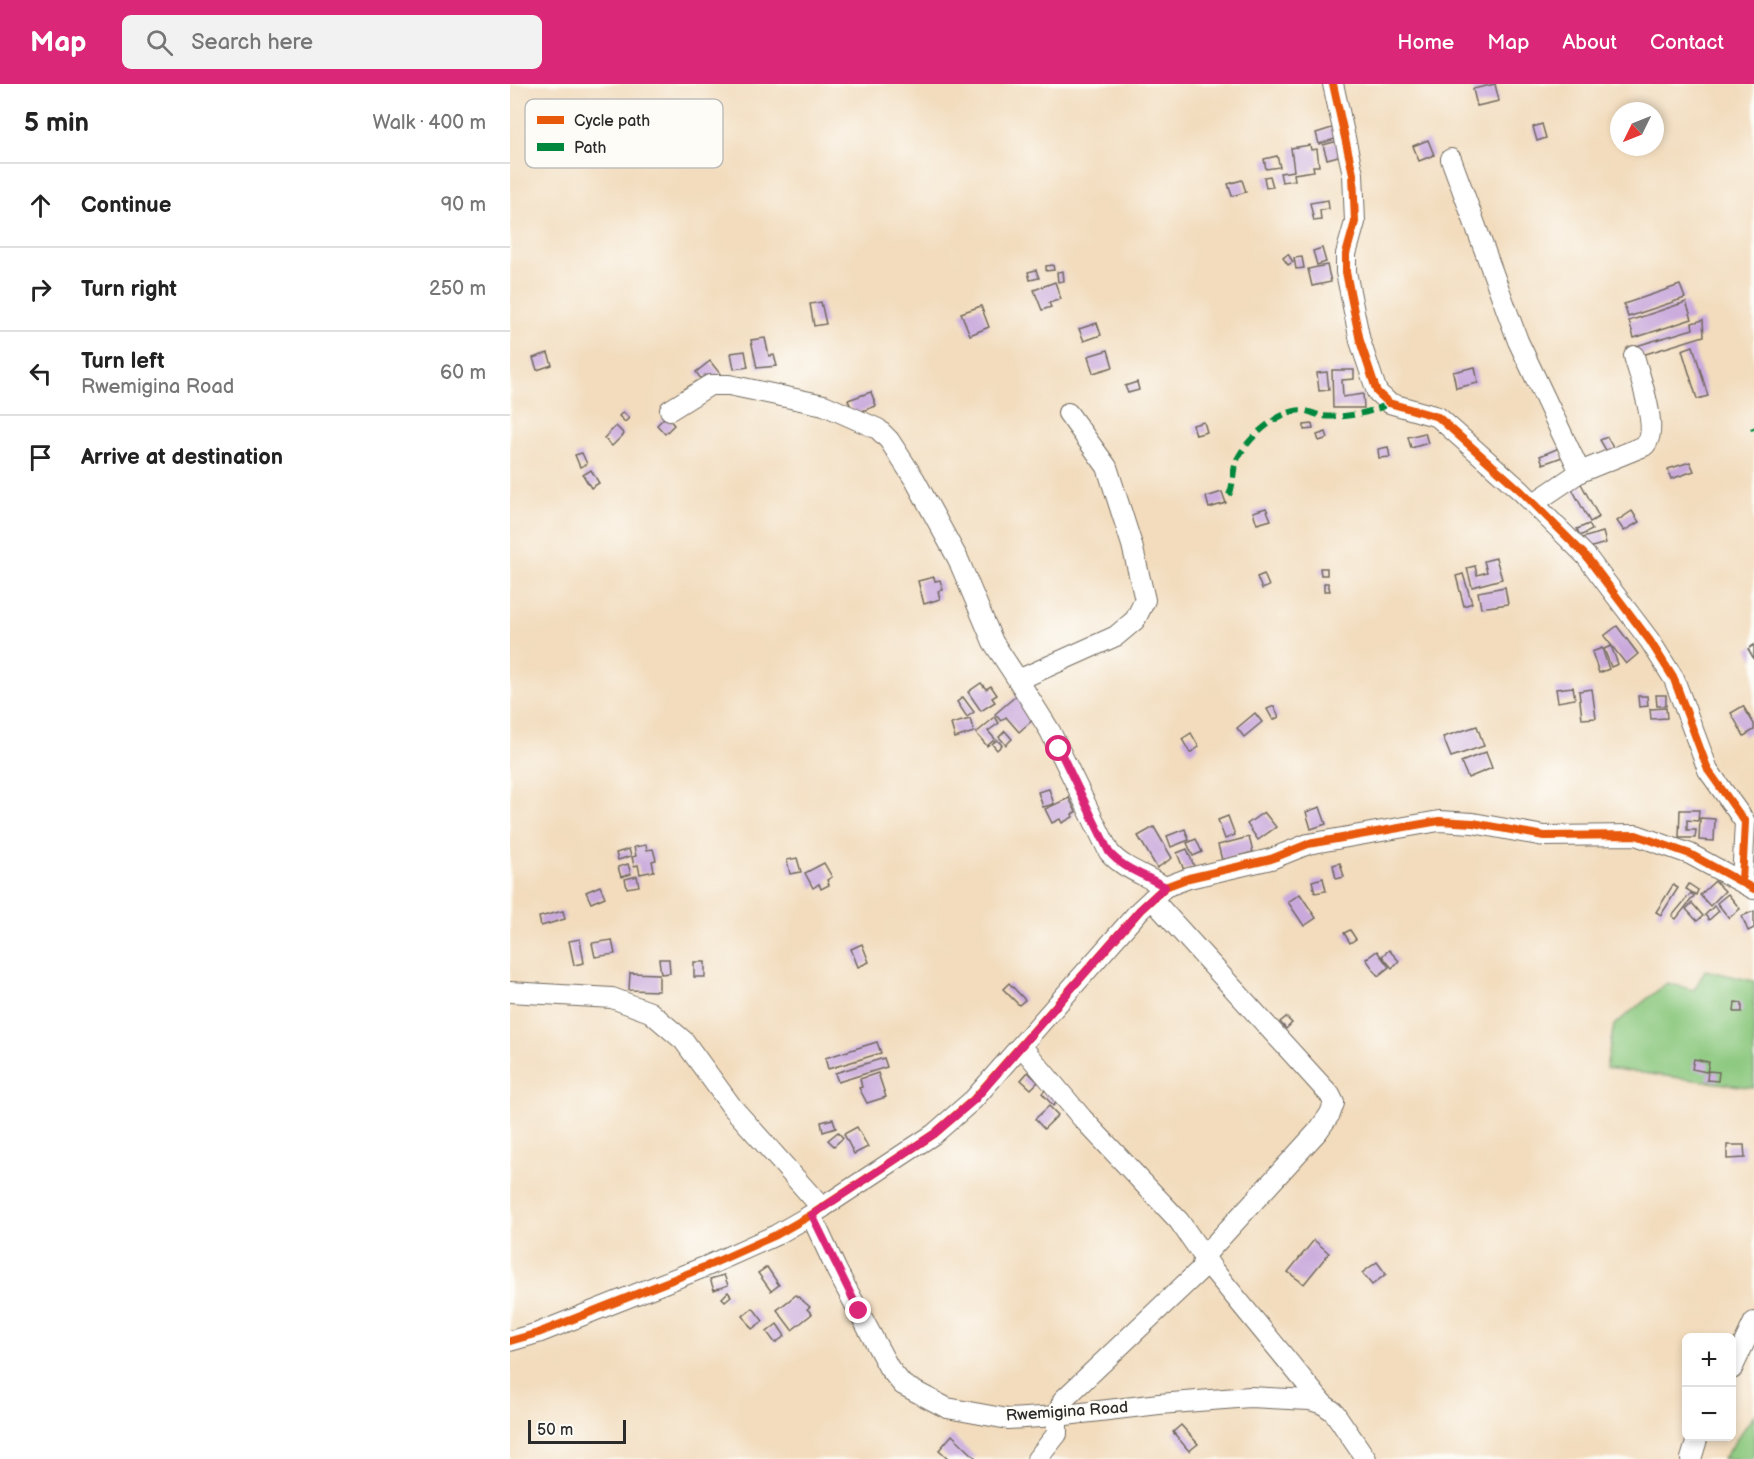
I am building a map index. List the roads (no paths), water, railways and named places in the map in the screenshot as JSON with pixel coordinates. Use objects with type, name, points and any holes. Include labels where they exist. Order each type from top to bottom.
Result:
[{"type":"street","points":[[1334,84],[1353,174],[1354,222],[1346,254],[1346,272],[1360,341],[1377,392],[1389,404],[1438,417],[1534,503],[1586,556],[1650,641],[1674,679],[1708,770],[1745,822],[1748,885]]},
{"type":"street","points":[[1451,159],[1518,341],[1580,472]]},
{"type":"street","points":[[1534,503],[1580,472],[1644,446],[1649,441],[1652,435],[1634,356]]},
{"type":"street","points":[[670,410],[710,385],[729,385],[824,405],[878,429],[889,440],[915,480],[958,559],[993,642],[1050,731],[1109,852],[1120,864],[1141,872],[1330,1095],[1334,1103],[1330,1114],[1318,1131],[1204,1257],[1201,1269],[1063,1400],[1057,1416],[1057,1434],[1037,1459]]},
{"type":"street","points":[[1018,680],[1116,636],[1135,620],[1145,600],[1132,545],[1107,467],[1068,413]]},
{"type":"street","points":[[510,1341],[538,1333],[707,1266],[776,1235],[817,1211],[934,1134],[974,1100],[1158,893],[1189,878],[1271,859],[1308,844],[1439,821],[1473,823],[1544,836],[1636,835],[1690,854],[1748,885]]},
{"type":"street","name":"Rwemigina Road","points":[[510,992],[612,998],[650,1012],[684,1041],[732,1107],[817,1211],[859,1311],[889,1368],[903,1385],[947,1408],[1008,1419],[1250,1397],[1310,1400],[1323,1404]]},
{"type":"street","points":[[1022,1047],[1082,1118],[1179,1221],[1204,1257],[1323,1404],[1334,1412],[1366,1459]]},
{"type":"street","points":[[1736,1359],[1754,1322]]},
{"type":"street","points":[[1690,1459],[1697,1441]]}]
